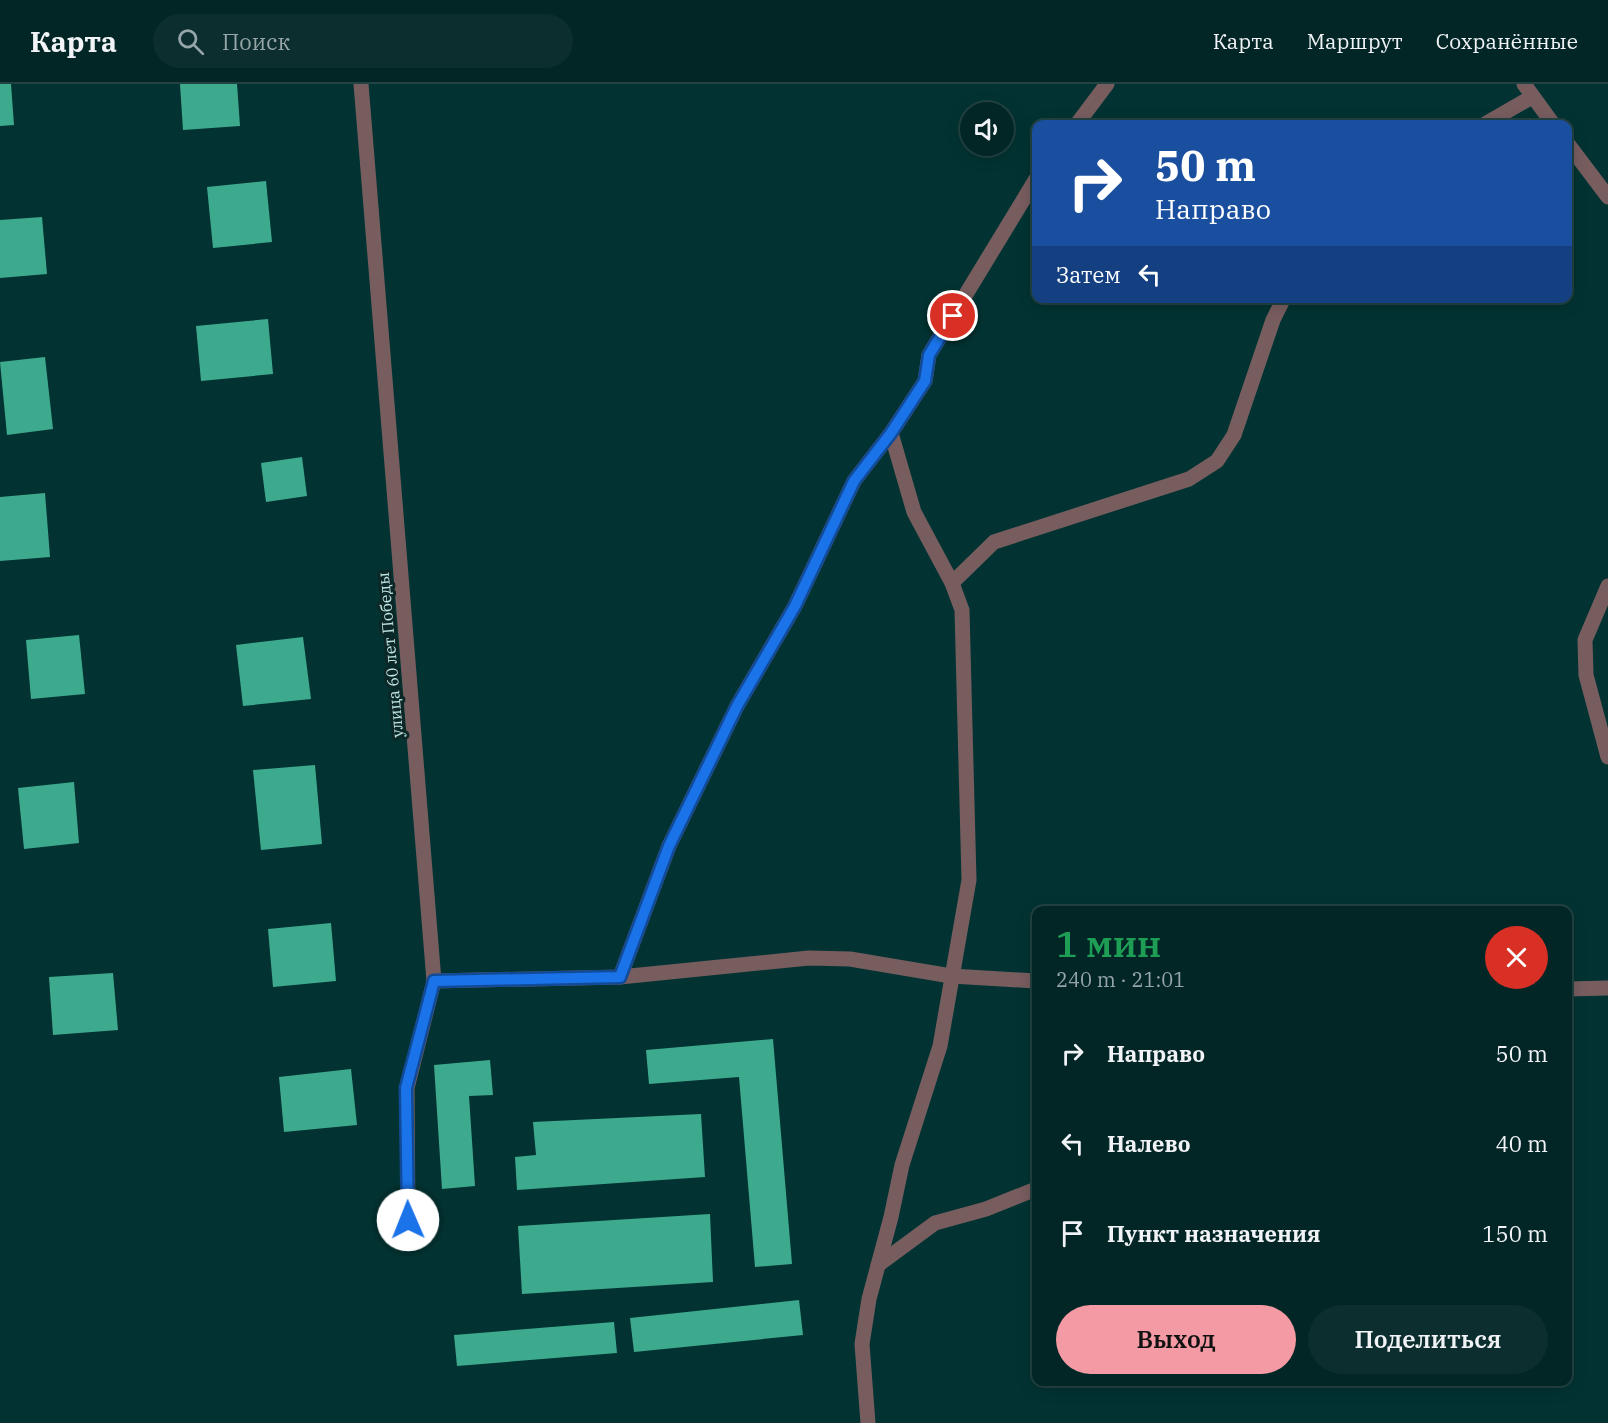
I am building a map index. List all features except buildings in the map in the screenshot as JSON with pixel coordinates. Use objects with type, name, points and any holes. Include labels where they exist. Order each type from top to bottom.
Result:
[{"type":"street","name":"улица 60 лет Победы","points":[[361,84],[434,981],[406,1088],[408,1220]]},
{"type":"street","points":[[1080,120],[1107,84]]},
{"type":"street","points":[[1490,120],[1528,90],[1550,120]]},
{"type":"street","points":[[1572,149],[1608,197]]},
{"type":"street","points":[[620,977],[669,846],[737,706],[795,606],[854,481],[891,433],[925,381],[929,355],[1032,186]]},
{"type":"street","points":[[952,583],[994,542],[1170,486],[1189,479],[1217,461],[1234,435],[1273,320],[1282,303]]},
{"type":"street","points":[[868,1423],[862,1344],[868,1299],[902,1165],[940,1047],[969,880],[962,610],[952,583],[914,512],[891,433]]},
{"type":"street","points":[[1608,586],[1585,640],[1586,675],[1608,757]]},
{"type":"street","points":[[434,981],[620,977],[809,958],[850,959],[951,976],[1032,981]]},
{"type":"street","points":[[1572,988],[1608,988]]},
{"type":"street","points":[[878,1265],[935,1223],[986,1209],[1032,1191]]},
{"type":"route","points":[[408,1220],[406,1088],[434,981],[620,977],[669,846],[737,706],[795,606],[854,481],[891,433],[925,381],[929,355],[953,316]]}]
